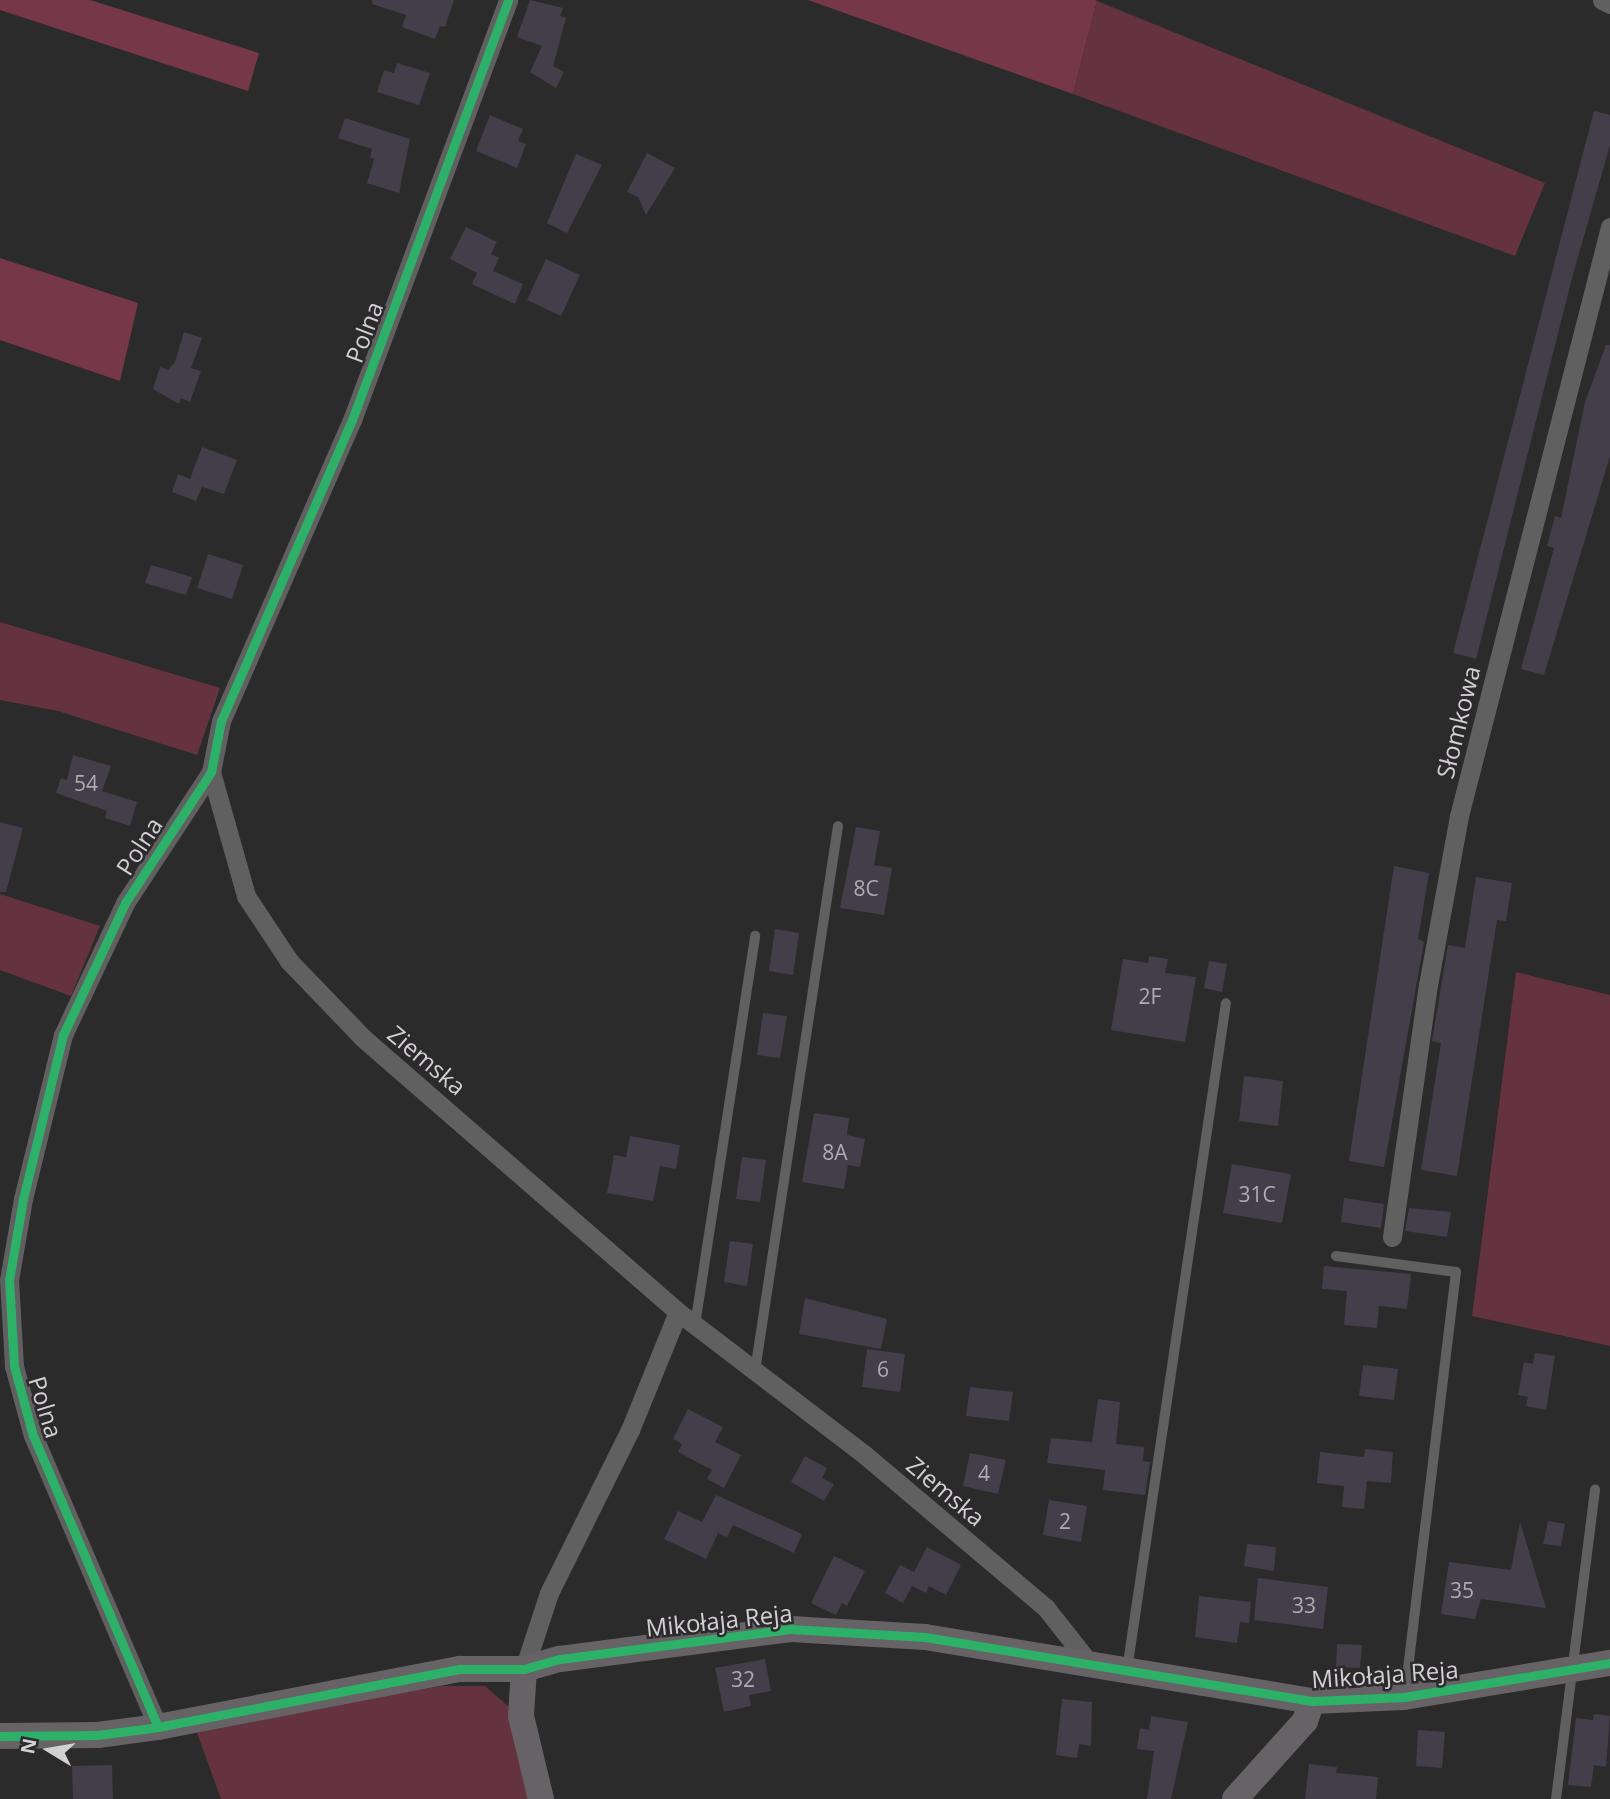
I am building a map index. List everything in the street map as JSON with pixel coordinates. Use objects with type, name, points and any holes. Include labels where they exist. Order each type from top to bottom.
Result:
[{"type":"street","name":"Polna","points":[[158,1727],[33,1436],[14,1366],[9,1280],[23,1199],[63,1035],[125,903],[211,772],[221,721],[352,420],[508,0]]},
{"type":"street","points":[[1602,0],[1610,4]]},
{"type":"street","name":"Słomkowa","points":[[1392,1237],[1428,985],[1459,816],[1610,227]]},
{"type":"street","name":"Ziemska","points":[[211,772],[246,896],[289,961],[363,1038],[678,1312],[865,1455],[1046,1608],[1090,1664]]},
{"type":"street","points":[[541,1799],[521,1716],[524,1669],[548,1593],[631,1430],[678,1312]]},
{"type":"street","name":"Mikołaja Reja","points":[[0,1736],[98,1735],[158,1727],[460,1670],[524,1669],[560,1659],[791,1629],[925,1637],[1312,1701],[1404,1698],[1610,1663]]},
{"type":"street","name":"Mikołaja Reja","points":[[1235,1799],[1305,1721],[1312,1701]]},
{"type":"lane","points":[[755,1371],[838,826]]},
{"type":"lane","points":[[695,1326],[755,936]]},
{"type":"lane","points":[[1127,1670],[1226,1003]]},
{"type":"lane","name":"Mikołaja Reja","points":[[1336,1256],[1457,1272],[1404,1698]]},
{"type":"lane","points":[[1556,1799],[1569,1670],[1595,1489]]},
{"type":"shaded area","points":[[0,0],[90,0],[259,53],[248,91],[0,10]]},
{"type":"shaded area","points":[[808,0],[1095,0],[1097,1],[1073,94]]},
{"type":"shaded area","points":[[1097,1],[1545,183],[1515,256],[1073,94]]},
{"type":"shaded area","points":[[0,258],[138,303],[120,381],[0,340]]},
{"type":"shaded area","points":[[0,622],[220,688],[197,755],[58,711],[0,700]]},
{"type":"shaded area","points":[[0,894],[100,926],[71,996],[0,970]]},
{"type":"shaded area","points":[[1516,972],[1610,995],[1610,1346],[1472,1316]]},
{"type":"shaded area","points":[[441,1686],[485,1686],[508,1706],[535,1799],[221,1799],[196,1730]]},
{"type":"building","points":[[372,0],[454,0],[445,27],[440,26],[435,39],[402,27],[406,15],[372,4]]},
{"type":"building","points":[[530,0],[563,8],[560,16],[566,18],[553,66],[564,72],[556,88],[530,72],[542,46],[517,37]]},
{"type":"building","points":[[397,63],[430,73],[419,105],[377,92],[384,70],[394,73]]},
{"type":"building","points":[[1594,111],[1610,115],[1610,145],[1572,278],[1476,659],[1453,653]]},
{"type":"building","points":[[490,115],[523,129],[518,141],[526,144],[517,168],[476,151]]},
{"type":"building","points":[[345,118],[410,139],[399,193],[367,183],[374,159],[370,157],[372,149],[338,138]]},
{"type":"building","points":[[647,153],[675,168],[646,215],[638,197],[627,192]]},
{"type":"building","points":[[576,154],[602,165],[567,233],[547,223]]},
{"type":"building","points":[[466,227],[497,242],[491,254],[499,258],[493,271],[523,284],[515,304],[472,284],[477,273],[450,259]]},
{"type":"building","points":[[546,259],[580,275],[561,316],[527,300]]},
{"type":"building","points":[[184,332],[202,338],[191,368],[201,371],[190,402],[181,398],[179,404],[153,389],[160,367],[168,370],[175,362]]},
{"type":"building","points":[[1606,345],[1610,345],[1610,456],[1544,675],[1521,669],[1554,548],[1547,546],[1555,516],[1561,518],[1585,402]]},
{"type":"building","points":[[202,447],[237,460],[224,494],[202,487],[196,501],[172,492],[178,474],[190,479]]},
{"type":"building","points":[[208,554],[243,565],[232,599],[197,588]]},
{"type":"building","points":[[151,565],[192,577],[186,595],[145,583]]},
{"type":"building","points":[[73,755],[111,766],[102,791],[137,802],[130,826],[105,818],[107,811],[56,793],[61,778],[67,780]]},
{"type":"building","points":[[0,822],[23,828],[6,892],[0,892]]},
{"type":"building","points":[[856,827],[880,831],[874,865],[892,868],[884,915],[840,908]]},
{"type":"building","points":[[1394,866],[1429,873],[1418,939],[1424,942],[1384,1167],[1349,1161]]},
{"type":"building","points":[[1476,877],[1512,883],[1506,921],[1497,920],[1457,1176],[1421,1170],[1441,1043],[1432,1041],[1448,945],[1465,948]]},
{"type":"building","points":[[775,929],[799,933],[793,975],[769,971]]},
{"type":"building","points":[[1149,956],[1168,959],[1165,973],[1196,977],[1185,1042],[1111,1030],[1123,959],[1148,963]]},
{"type":"building","points":[[1209,961],[1227,964],[1222,992],[1204,988]]},
{"type":"building","points":[[763,1013],[787,1016],[780,1058],[757,1055]]},
{"type":"building","points":[[1244,1076],[1283,1081],[1278,1126],[1239,1121]]},
{"type":"building","points":[[814,1113],[849,1118],[847,1135],[865,1139],[860,1167],[848,1165],[844,1189],[802,1182]]},
{"type":"building","points":[[630,1136],[680,1145],[676,1169],[660,1166],[653,1201],[607,1193],[614,1155],[626,1157]]},
{"type":"building","points":[[742,1157],[766,1160],[760,1202],[736,1199]]},
{"type":"building","points":[[1232,1164],[1291,1174],[1282,1223],[1223,1213]]},
{"type":"building","points":[[1344,1198],[1384,1204],[1381,1228],[1341,1222]]},
{"type":"building","points":[[1409,1208],[1451,1212],[1447,1237],[1405,1231]]},
{"type":"building","points":[[730,1241],[753,1244],[747,1286],[724,1282]]},
{"type":"building","points":[[1324,1266],[1411,1274],[1407,1309],[1379,1306],[1377,1328],[1344,1325],[1347,1291],[1322,1289]]},
{"type":"building","points":[[805,1298],[887,1319],[881,1349],[799,1334]]},
{"type":"building","points":[[867,1349],[905,1354],[900,1392],[862,1387]]},
{"type":"building","points":[[1535,1353],[1555,1356],[1546,1410],[1526,1406],[1528,1397],[1518,1395],[1524,1362],[1533,1364]]},
{"type":"building","points":[[1363,1365],[1398,1369],[1394,1400],[1359,1396]]},
{"type":"building","points":[[970,1387],[1013,1392],[1009,1421],[966,1416]]},
{"type":"building","points":[[1098,1399],[1120,1402],[1116,1444],[1144,1447],[1143,1461],[1150,1462],[1145,1495],[1103,1490],[1105,1470],[1047,1463],[1051,1438],[1092,1442]]},
{"type":"building","points":[[688,1409],[723,1427],[715,1442],[741,1455],[724,1488],[707,1479],[712,1470],[678,1452],[682,1444],[673,1439]]},
{"type":"building","points":[[1365,1449],[1393,1452],[1391,1483],[1367,1481],[1364,1509],[1342,1507],[1344,1486],[1317,1483],[1320,1452],[1364,1457]]},
{"type":"building","points":[[970,1453],[1006,1460],[998,1494],[963,1486]]},
{"type":"building","points":[[805,1456],[827,1468],[822,1478],[834,1484],[824,1501],[791,1482]]},
{"type":"building","points":[[716,1495],[802,1534],[794,1553],[733,1525],[727,1537],[718,1533],[706,1559],[664,1539],[678,1511],[702,1522]]},
{"type":"building","points":[[1049,1500],[1087,1506],[1081,1542],[1043,1535]]},
{"type":"building","points":[[1548,1521],[1565,1524],[1561,1546],[1543,1544]]},
{"type":"building","points":[[1520,1522],[1546,1608],[1481,1599],[1475,1619],[1441,1614],[1449,1562],[1511,1570]]},
{"type":"building","points":[[1247,1544],[1276,1547],[1274,1571],[1244,1566]]},
{"type":"building","points":[[927,1547],[961,1565],[946,1595],[929,1586],[926,1593],[912,1586],[903,1603],[885,1593],[900,1565],[914,1572]]},
{"type":"building","points":[[834,1556],[865,1571],[847,1606],[842,1603],[836,1615],[811,1603]]},
{"type":"building","points":[[1258,1578],[1328,1587],[1323,1629],[1254,1620]]},
{"type":"building","points":[[1199,1596],[1251,1602],[1249,1623],[1240,1622],[1237,1643],[1195,1637]]},
{"type":"building","points":[[1337,1644],[1362,1645],[1360,1668],[1336,1667]]},
{"type":"building","points":[[765,1659],[771,1691],[749,1695],[751,1706],[724,1712],[715,1668]]},
{"type":"building","points":[[1062,1699],[1092,1702],[1091,1746],[1079,1744],[1077,1758],[1056,1755]]},
{"type":"building","points":[[1594,1714],[1610,1716],[1606,1767],[1594,1765],[1591,1787],[1568,1785],[1576,1718],[1593,1720]]},
{"type":"building","points":[[1151,1716],[1188,1722],[1171,1799],[1147,1799],[1154,1751],[1137,1749],[1140,1728],[1149,1730]]},
{"type":"building","points":[[1418,1730],[1445,1732],[1442,1768],[1416,1766]]},
{"type":"building","points":[[1309,1764],[1337,1767],[1336,1773],[1378,1777],[1376,1799],[1305,1799]]},
{"type":"building","points":[[112,1765],[113,1799],[73,1799],[72,1766]]},
{"type":"cycle path","points":[[158,1727],[33,1436],[14,1366],[9,1280],[23,1199],[63,1035],[125,903],[211,772],[221,721],[352,420],[508,0]]},
{"type":"cycle path","points":[[0,1736],[98,1735],[158,1727],[460,1669],[524,1669],[560,1659],[791,1629],[925,1637],[1312,1701],[1404,1697],[1610,1663]]}]
